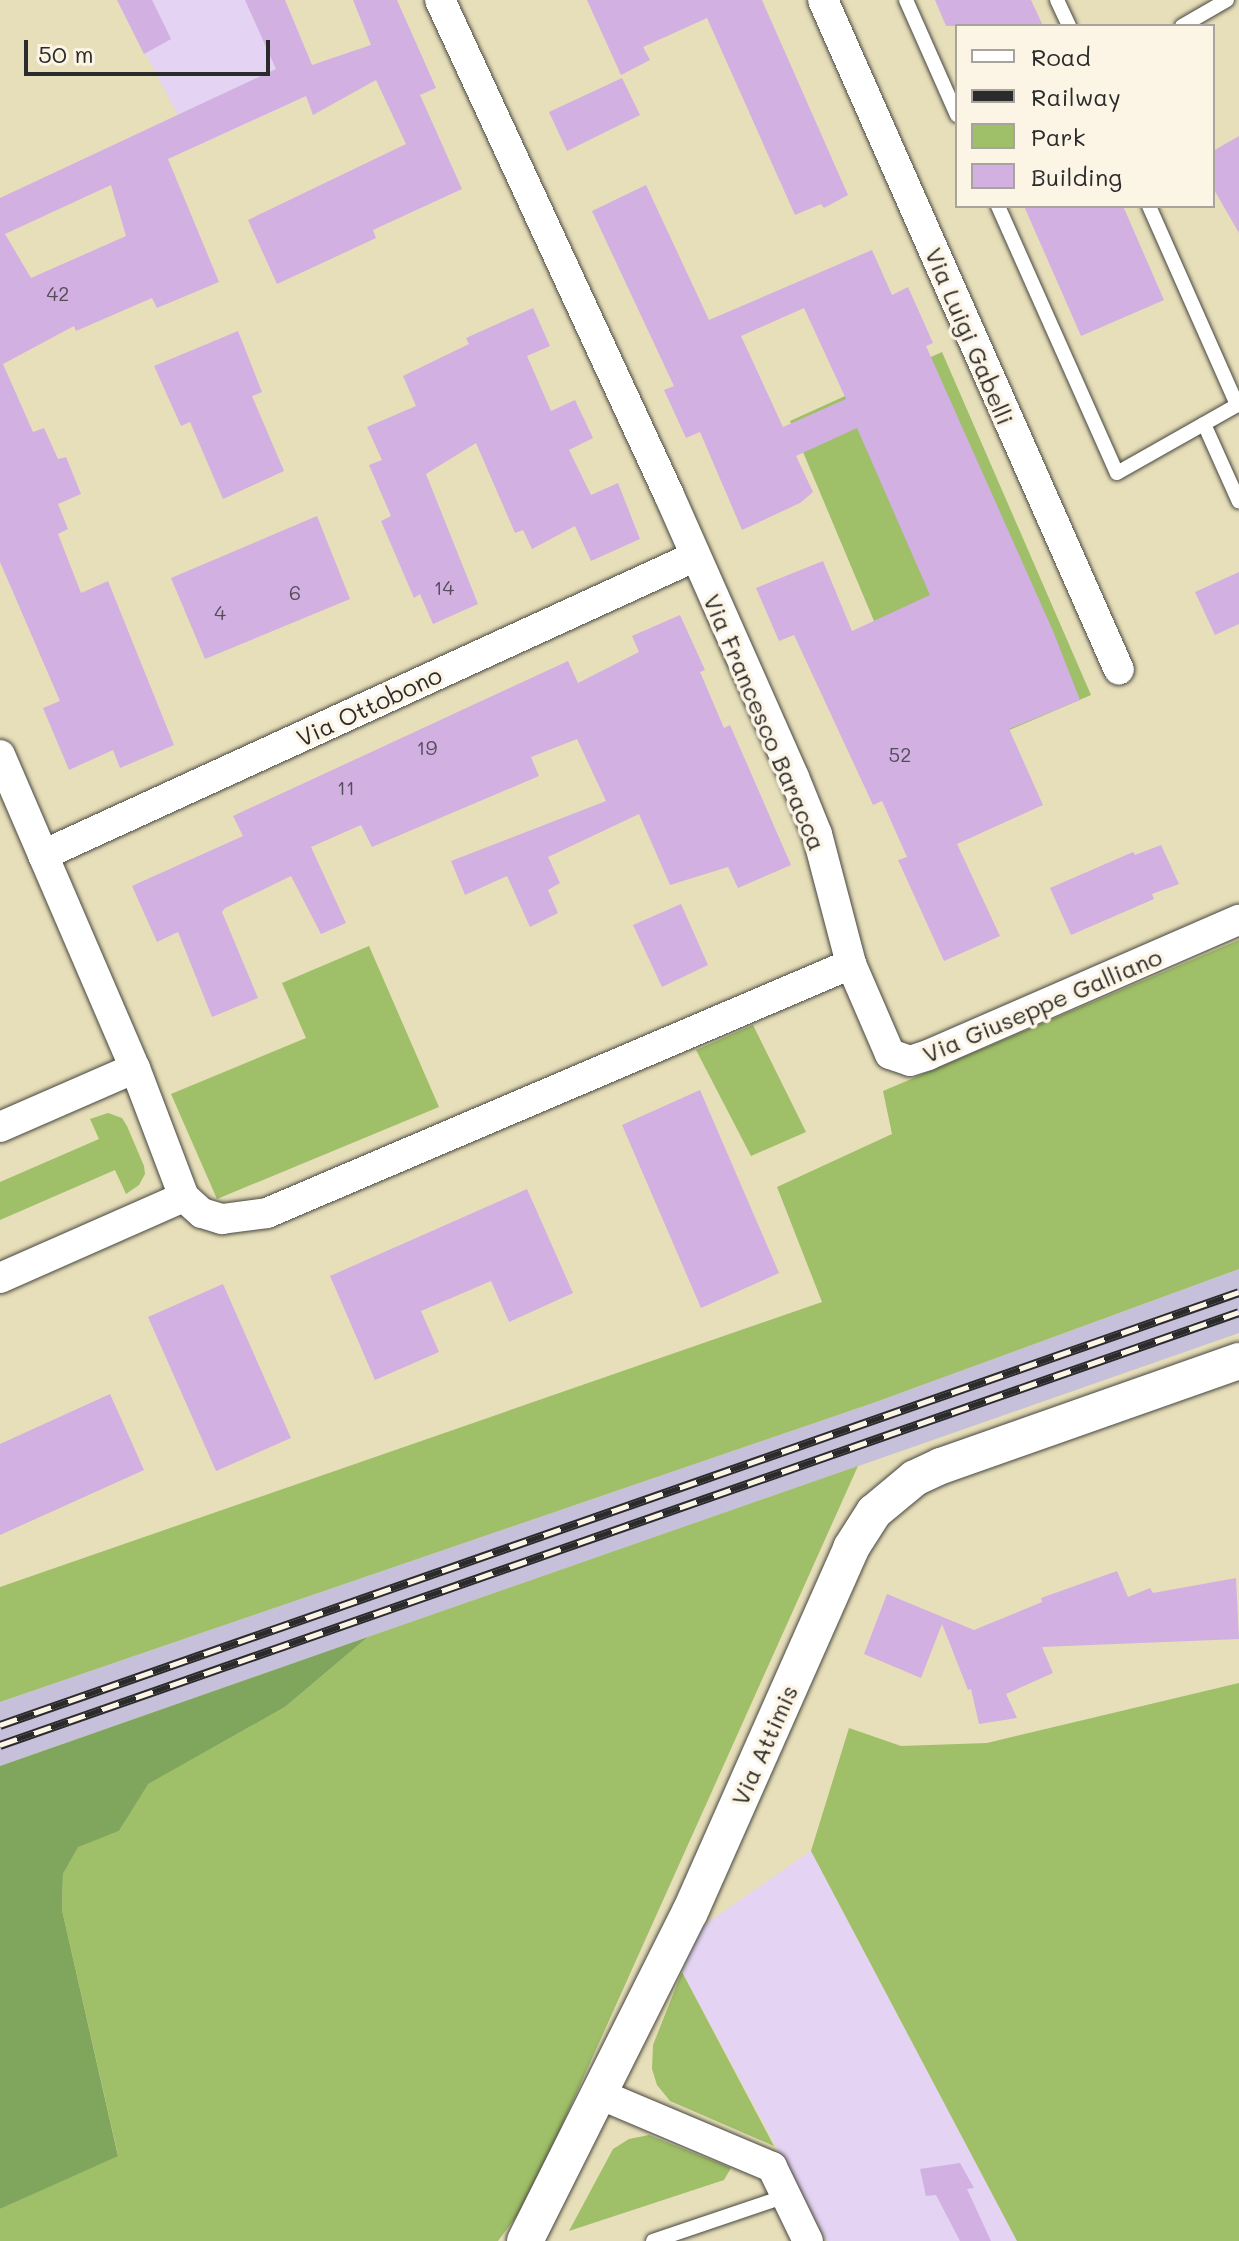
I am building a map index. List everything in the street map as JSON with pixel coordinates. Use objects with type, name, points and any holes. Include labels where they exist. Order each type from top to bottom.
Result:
[{"type":"street","name":"Via Francesco Baracca","points":[[440,0],[817,834],[851,964]]},
{"type":"street","name":"Via Luigi Gabelli","points":[[823,0],[1119,670]]},
{"type":"street","name":"Via Ottobono","points":[[43,855],[694,557]]},
{"type":"street","points":[[0,755],[135,1068],[184,1197],[202,1213],[222,1219],[267,1213],[851,964]]},
{"type":"street","name":"Via Giuseppe Galliano","points":[[851,964],[883,1044],[890,1054],[910,1061],[1239,920]]},
{"type":"street","points":[[0,1127],[135,1068]]},
{"type":"street","points":[[0,1278],[184,1197]]},
{"type":"street","name":"Via Attimis","points":[[525,2241],[690,1912],[851,1548],[874,1512],[915,1478],[941,1466],[1239,1361]]},
{"type":"street","points":[[599,2094],[772,2167],[808,2241]]},
{"type":"lane","points":[[906,0],[955,110]]},
{"type":"lane","points":[[1057,0],[1068,24]]},
{"type":"lane","points":[[1185,24],[1227,0]]},
{"type":"lane","points":[[999,208],[1117,473],[1238,404],[1150,208]]},
{"type":"lane","points":[[1204,424],[1239,502]]},
{"type":"lane","points":[[653,2241],[786,2196]]},
{"type":"shaded area","points":[[117,0],[285,0],[322,89],[195,147]]},
{"type":"shaded area","points":[[1239,1269],[1239,1333],[0,1766],[0,1702],[873,1403]]},
{"type":"shaded area","points":[[811,1851],[1017,2241],[827,2241],[682,1972],[700,1928]]},
{"type":"green space","points":[[942,352],[1091,695],[1000,734],[874,621],[790,421]]},
{"type":"green space","points":[[1239,940],[1239,1269],[873,1403],[0,1702],[0,1587],[822,1302],[777,1187],[892,1134],[883,1091]]},
{"type":"green space","points":[[369,946],[439,1107],[217,1199],[171,1094],[306,1038],[282,983]]},
{"type":"green space","points":[[753,1025],[806,1132],[751,1156],[696,1050]]},
{"type":"green space","points":[[108,1113],[122,1118],[127,1126],[144,1166],[145,1174],[139,1185],[126,1194],[115,1170],[0,1220],[0,1182],[99,1139],[90,1119]]},
{"type":"green space","points":[[858,1466],[528,2201],[498,2241],[0,2241],[0,2209],[118,2155],[62,1910],[63,1874],[78,1846],[119,1831],[147,1784],[285,1707],[368,1637]]},
{"type":"green space","points":[[368,1637],[285,1707],[148,1784],[119,1831],[78,1847],[63,1874],[62,1910],[118,2156],[0,2209],[0,1766]]},
{"type":"green space","points":[[1239,1683],[1239,2241],[1017,2241],[811,1851],[849,1728],[901,1746],[987,1743]]},
{"type":"green space","points":[[682,1972],[774,2146],[670,2101],[657,2085],[652,2069],[653,2045]]},
{"type":"green space","points":[[649,2135],[731,2168],[724,2180],[569,2231],[613,2149],[629,2139]]},
{"type":"building","points":[[117,0],[152,0],[171,39],[144,54]]},
{"type":"building","points":[[245,0],[285,0],[312,65],[371,45],[353,0],[397,0],[436,88],[420,95],[462,189],[373,230],[376,238],[277,284],[248,220],[406,144],[376,80],[313,115],[306,96],[168,159],[219,282],[157,308],[152,298],[76,331],[74,326],[3,364],[33,432],[44,428],[58,459],[66,457],[81,494],[58,504],[68,529],[58,534],[81,593],[108,581],[174,745],[120,768],[113,750],[69,770],[43,708],[60,701],[0,562],[0,198],[276,69]],"holes":[[[111,185],[126,236],[31,278],[5,234]]]},
{"type":"building","points":[[587,0],[762,0],[848,195],[824,208],[821,204],[795,215],[707,18],[643,47],[650,60],[621,75]]},
{"type":"building","points":[[935,0],[1031,0],[1042,24],[955,24],[946,26]]},
{"type":"building","points":[[622,78],[640,115],[567,151],[549,112]]},
{"type":"building","points":[[1239,136],[1239,233],[1215,191],[1215,150]]},
{"type":"building","points":[[646,185],[709,320],[872,250],[892,295],[908,287],[933,343],[926,346],[1053,631],[1080,700],[1009,729],[1043,805],[957,844],[1000,936],[944,961],[898,860],[907,857],[882,801],[873,805],[794,635],[779,641],[756,588],[823,561],[852,631],[930,595],[857,428],[796,456],[813,492],[800,503],[742,530],[700,432],[686,438],[664,390],[674,386],[592,211]],"holes":[[[804,308],[846,399],[783,427],[741,336]]]},
{"type":"building","points":[[1025,208],[1124,208],[1164,300],[1081,336]]},
{"type":"building","points":[[533,308],[550,346],[527,356],[551,411],[575,400],[593,438],[569,450],[591,495],[618,483],[640,539],[591,561],[575,526],[532,549],[523,530],[515,533],[476,443],[426,474],[478,604],[433,624],[420,594],[414,598],[381,521],[391,516],[369,465],[382,460],[367,427],[416,406],[403,376],[469,344],[466,338]]},
{"type":"building","points":[[238,331],[262,392],[252,396],[284,471],[223,499],[190,422],[181,426],[154,366]]},
{"type":"building","points":[[317,516],[350,599],[205,659],[171,578]]},
{"type":"building","points":[[1239,572],[1239,624],[1215,635],[1195,592]]},
{"type":"building","points":[[680,615],[705,670],[700,672],[724,728],[730,725],[791,865],[738,888],[728,867],[670,885],[639,814],[548,857],[560,883],[548,890],[558,913],[530,927],[507,876],[465,895],[451,861],[606,801],[577,739],[531,757],[539,776],[372,847],[361,825],[311,847],[346,923],[321,934],[291,876],[225,908],[222,912],[258,998],[212,1017],[178,932],[157,942],[132,886],[243,836],[233,816],[568,661],[578,683],[639,652],[632,636]]},
{"type":"building","points":[[1161,845],[1179,884],[1152,894],[1154,899],[1071,935],[1050,888],[1133,852],[1135,855]]},
{"type":"building","points":[[681,904],[708,965],[662,987],[633,925]]},
{"type":"building","points":[[700,1090],[779,1273],[701,1308],[622,1125]]},
{"type":"building","points":[[527,1189],[573,1293],[509,1322],[491,1281],[421,1311],[439,1352],[375,1380],[330,1276]]},
{"type":"building","points":[[223,1284],[291,1438],[216,1471],[148,1317]]},
{"type":"building","points":[[110,1394],[144,1470],[0,1535],[0,1444]]},
{"type":"building","points":[[1117,1571],[1128,1597],[1150,1588],[1153,1593],[1236,1578],[1239,1639],[1042,1647],[1053,1673],[1006,1694],[1017,1718],[979,1724],[971,1689],[968,1690],[942,1624],[921,1678],[864,1654],[887,1594],[974,1630],[1042,1602],[1041,1598]]},
{"type":"building","points":[[960,2163],[974,2188],[967,2189],[991,2241],[960,2241],[936,2195],[926,2196],[920,2169]]},
{"type":"railway","points":[[0,1725],[1239,1292]]},
{"type":"railway","points":[[0,1745],[1239,1312]]}]
